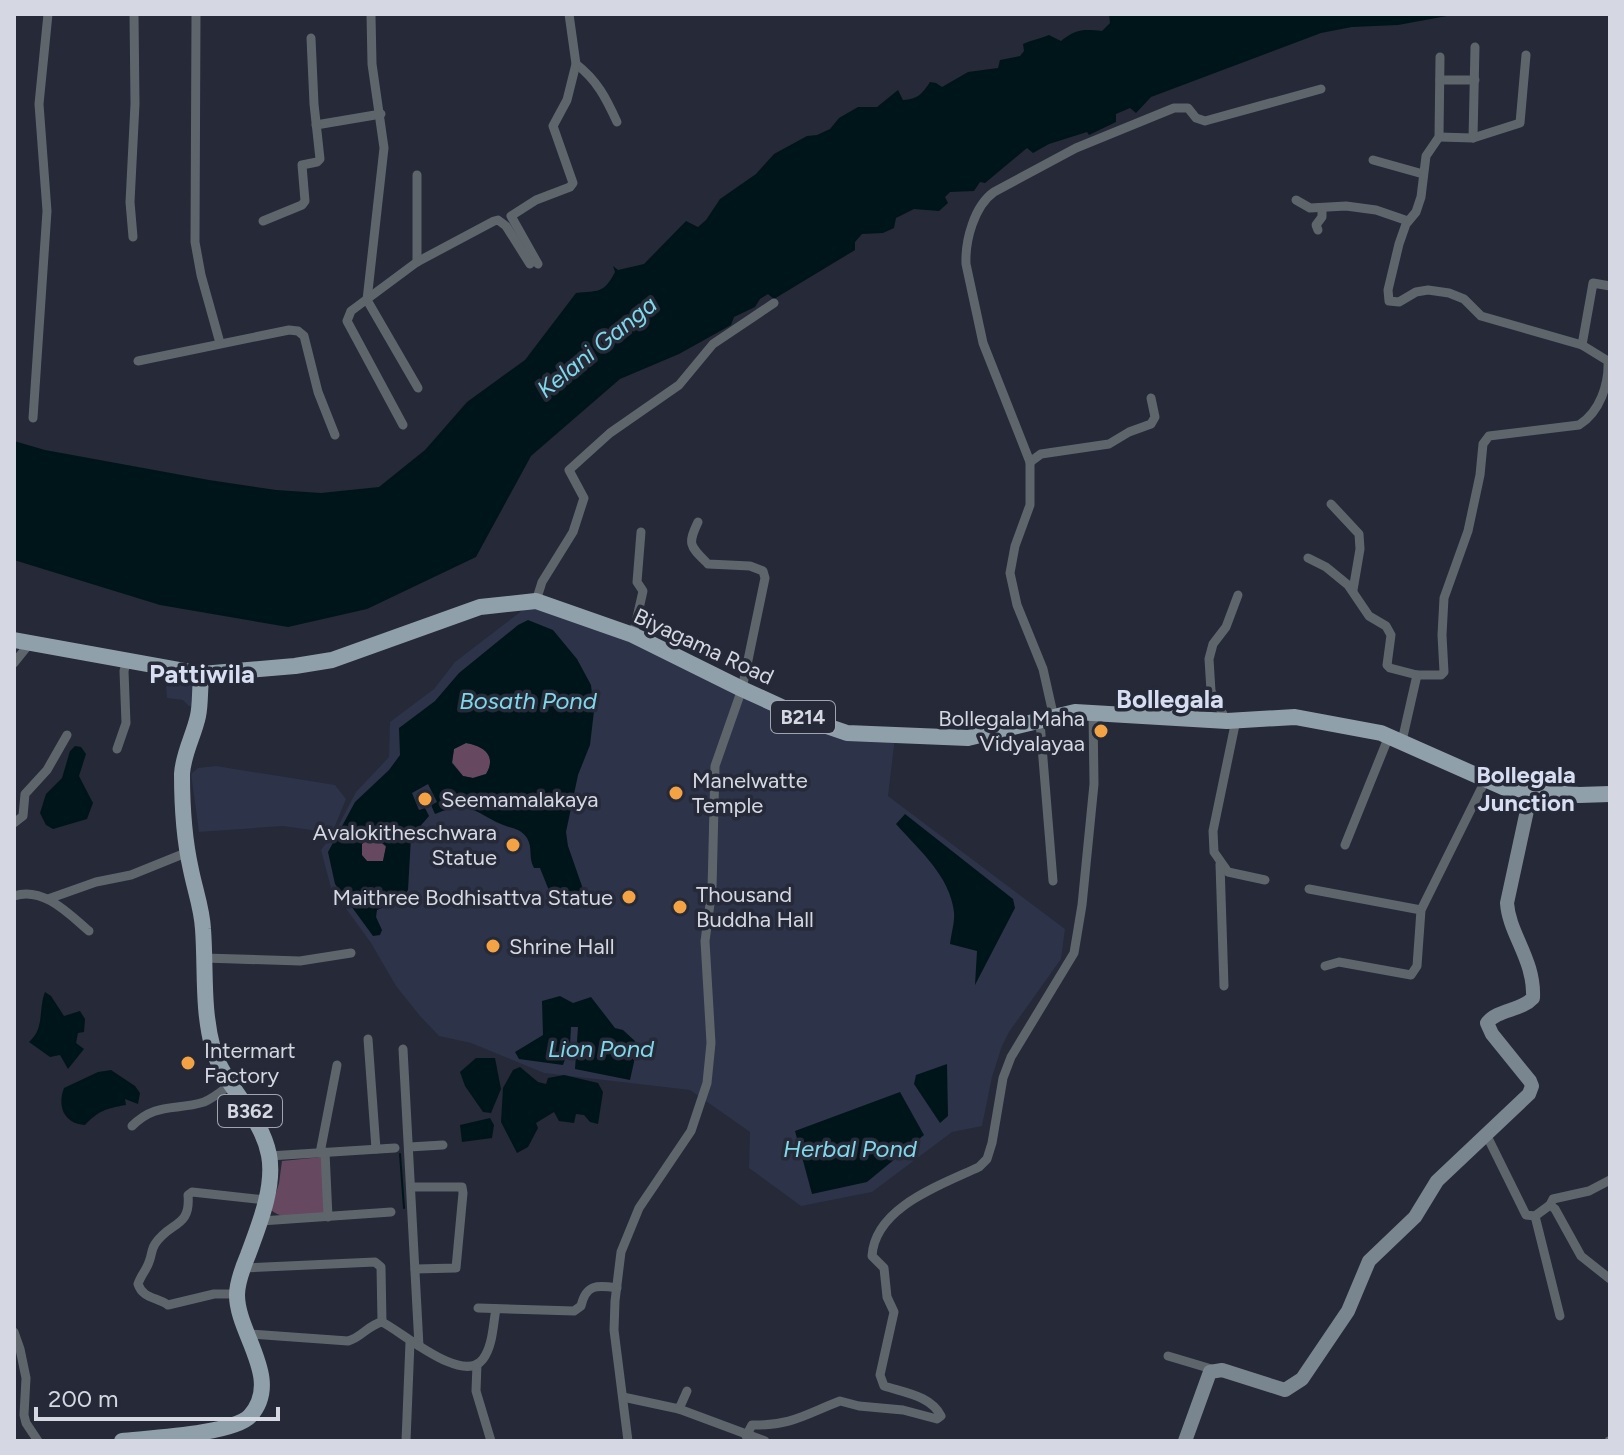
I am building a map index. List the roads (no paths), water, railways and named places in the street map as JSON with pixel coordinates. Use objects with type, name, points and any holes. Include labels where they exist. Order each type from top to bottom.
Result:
[{"type":"main road","name":"Biyagama Road","points":[[22,642],[202,674],[332,660],[480,607],[536,601],[633,635],[831,729],[858,734],[968,738],[1075,712],[1231,720],[1295,717],[1395,738],[1485,781],[1531,792],[1610,794]]},
{"type":"main road","name":"B362","points":[[202,674],[199,711],[182,771],[188,852],[199,901],[208,1029],[215,1054],[231,1084],[248,1106],[269,1156],[261,1221],[236,1294]]},
{"type":"main road","points":[[122,1441],[198,1436],[243,1422],[258,1404],[262,1390],[258,1359],[236,1294]]},
{"type":"street","points":[[33,418],[47,211],[39,104],[48,14]]},
{"type":"street","points":[[133,237],[130,202],[135,104],[134,14]]},
{"type":"street","points":[[196,14],[195,242],[220,343]]},
{"type":"street","points":[[371,14],[372,64],[384,133],[384,172],[367,300],[418,388]]},
{"type":"street","points":[[403,425],[347,321],[351,311],[417,262],[498,220],[534,264],[511,216],[573,183],[553,126],[567,100],[576,64],[569,14]]},
{"type":"street","points":[[263,221],[302,205],[305,201],[300,169],[306,163],[320,159],[311,38]]},
{"type":"street","points":[[1473,138],[1475,47]]},
{"type":"street","points":[[1439,137],[1473,138],[1520,123],[1526,55]]},
{"type":"street","points":[[1308,558],[1326,567],[1353,590],[1369,616],[1386,626],[1391,635],[1387,665],[1390,668],[1417,675],[1441,675],[1444,672],[1444,598],[1468,531],[1483,444],[1489,436],[1579,425],[1589,419],[1607,384],[1608,361],[1582,345],[1481,316],[1464,299],[1449,293],[1428,290],[1416,292],[1399,302],[1389,301],[1388,290],[1399,244],[1408,221],[1418,207],[1426,156],[1439,137],[1440,57]]},
{"type":"street","points":[[576,64],[593,77],[602,89],[617,122]]},
{"type":"street","points":[[1440,80],[1475,80]]},
{"type":"street","points":[[1053,881],[1043,669],[1017,605],[1010,573],[1015,546],[1030,505],[1030,462],[983,343],[966,264],[973,225],[982,201],[994,192],[1076,148],[1174,108],[1188,108],[1196,118],[1205,121],[1321,89]]},
{"type":"street","points":[[316,125],[381,114]]},
{"type":"street","points":[[1373,160],[1423,174]]},
{"type":"street","points":[[417,175],[417,262]]},
{"type":"street","points":[[1296,200],[1308,212],[1346,206],[1376,210],[1408,221]]},
{"type":"street","points":[[1318,230],[1316,225],[1321,220],[1322,208]]},
{"type":"street","points":[[1582,345],[1593,283],[1610,286]]},
{"type":"street","points":[[536,601],[542,582],[573,532],[584,498],[569,470],[610,433],[679,385],[713,344],[774,303]]},
{"type":"street","points":[[138,361],[289,330],[298,331],[304,336],[318,392],[335,435]]},
{"type":"street","points":[[1030,462],[1041,454],[1109,444],[1151,424],[1155,417],[1151,398]]},
{"type":"street","points":[[1331,504],[1359,534],[1360,549],[1353,590]]},
{"type":"street","points":[[628,1441],[614,1330],[621,1252],[639,1208],[691,1131],[707,1083],[711,1043],[705,941],[712,889],[712,792],[715,766],[742,689],[765,578],[763,571],[750,566],[708,564],[692,549],[690,539],[698,522]]},
{"type":"street","points":[[633,635],[643,591],[637,582],[641,532]]},
{"type":"street","points":[[1238,595],[1226,627],[1213,644],[1209,659],[1211,691],[1231,720],[1213,831],[1214,852],[1228,872],[1265,880]]},
{"type":"street","points":[[14,663],[22,642]]},
{"type":"street","points":[[117,749],[126,723],[124,671],[127,660]]},
{"type":"street","points":[[1345,845],[1395,738],[1417,675]]},
{"type":"street","points":[[746,1436],[752,1425],[801,1419],[840,1401],[903,1410],[937,1419],[941,1416],[936,1406],[922,1398],[884,1386],[880,1375],[894,1312],[887,1297],[884,1268],[872,1256],[873,1241],[904,1203],[979,1167],[987,1159],[1003,1078],[1011,1057],[1074,953],[1094,784],[1093,713]]},
{"type":"street","points":[[14,823],[23,816],[25,794],[47,770],[67,735]]},
{"type":"street","points":[[1325,966],[1339,962],[1411,975],[1417,966],[1421,910],[1485,781]]},
{"type":"street","points":[[1168,1356],[1285,1390],[1302,1379],[1348,1311],[1369,1261],[1415,1217],[1437,1181],[1523,1102],[1532,1086],[1487,1023],[1533,998],[1531,972],[1507,903],[1531,792]]},
{"type":"street","points":[[48,899],[96,882],[131,875],[188,852]]},
{"type":"street","points":[[1220,864],[1224,986]]},
{"type":"street","points":[[14,882],[18,894],[48,899],[89,931]]},
{"type":"street","points":[[1309,889],[1421,910]]},
{"type":"street","points":[[204,958],[300,961],[351,953]]},
{"type":"street","points":[[368,1039],[376,1149]]},
{"type":"street","points":[[403,1049],[415,1269],[414,1344],[406,1441]]},
{"type":"street","points":[[328,1217],[322,1153],[337,1065]]},
{"type":"street","points":[[132,1126],[155,1109],[200,1103],[231,1084]]},
{"type":"street","points":[[1487,1136],[1526,1215],[1535,1216],[1553,1199],[1589,1191],[1610,1180]]},
{"type":"street","points":[[409,1147],[443,1145]]},
{"type":"street","points":[[269,1156],[395,1148]]},
{"type":"street","points":[[411,1187],[462,1187],[463,1193],[456,1268],[415,1269]]},
{"type":"street","points":[[236,1294],[214,1294],[168,1305],[157,1298],[150,1298],[138,1284],[149,1266],[157,1240],[185,1218],[189,1211],[188,1195],[192,1192],[265,1200]]},
{"type":"street","points":[[1550,1205],[1581,1256],[1610,1279]]},
{"type":"street","points":[[261,1221],[391,1212]]},
{"type":"street","points":[[1535,1216],[1560,1316]]},
{"type":"street","points":[[243,1268],[375,1262],[381,1267],[382,1322]]},
{"type":"street","points":[[478,1308],[574,1311],[581,1306],[589,1288],[617,1288]]},
{"type":"street","points":[[382,1322],[414,1344],[464,1366],[477,1364],[485,1357],[496,1309]]},
{"type":"street","points":[[249,1334],[348,1341],[382,1322]]},
{"type":"street","points":[[14,1332],[26,1378],[24,1415],[38,1441]]},
{"type":"street","points":[[477,1364],[476,1391],[491,1441]]},
{"type":"street","points":[[1185,1441],[1210,1372],[1215,1370]]},
{"type":"street","points":[[679,1409],[687,1391]]},
{"type":"street","points":[[623,1397],[679,1409],[765,1441]]},
{"type":"water","name":"Kelani Ganga","points":[[1109,14],[1458,14],[1398,25],[1352,27],[1321,33],[1151,97],[1136,113],[1130,108],[1116,114],[1116,122],[1089,135],[1087,132],[1049,144],[1033,153],[1027,148],[985,183],[980,182],[974,191],[950,192],[945,197],[948,203],[939,211],[914,209],[896,218],[894,228],[883,233],[862,234],[855,242],[855,250],[774,299],[768,294],[755,307],[734,317],[731,325],[679,354],[620,379],[531,456],[476,557],[367,609],[288,627],[160,605],[14,560],[14,441],[45,450],[276,490],[321,493],[379,487],[425,450],[467,402],[525,360],[576,293],[603,288],[615,272],[613,266],[618,270],[644,264],[686,221],[698,227],[720,199],[756,174],[774,154],[807,136],[830,129],[839,118],[858,107],[877,107],[898,90],[903,100],[916,97],[930,82],[942,87],[968,72],[998,68],[1000,60],[1020,56],[1024,51],[1023,44],[1029,41],[1049,35],[1061,41],[1080,31],[1102,31],[1110,23]]},
{"type":"water","name":"Bosath Pond","points":[[528,620],[553,630],[577,659],[591,685],[594,711],[590,745],[578,775],[566,832],[583,889],[554,903],[540,868],[534,868],[529,842],[522,833],[466,808],[447,809],[435,814],[431,805],[437,802],[428,784],[412,793],[419,810],[425,808],[429,816],[411,837],[408,890],[400,900],[377,910],[376,917],[382,930],[380,935],[373,936],[335,884],[328,852],[355,802],[389,770],[400,755],[399,728],[435,701],[459,673]],"holes":[[[466,743],[487,753],[490,762],[486,774],[473,778],[463,776],[452,763],[454,749]],[[367,839],[377,839],[386,846],[383,861],[367,861],[362,855],[362,844]]]},
{"type":"water","points":[[75,746],[81,747],[86,754],[79,776],[93,803],[87,819],[53,829],[46,825],[40,813],[46,794],[62,778],[70,751]]},
{"type":"water","points":[[905,814],[1013,899],[1015,908],[975,985],[977,951],[950,944],[954,916],[951,899],[932,864],[896,824]]},
{"type":"water","points":[[45,992],[64,1016],[80,1011],[85,1019],[84,1032],[78,1033],[76,1043],[84,1049],[68,1069],[60,1055],[50,1057],[29,1042],[39,1025]]},
{"type":"water","name":"Lion Pond","points":[[560,996],[573,1003],[591,997],[615,1028],[623,1030],[635,1041],[630,1080],[575,1069],[578,1027],[571,1027],[570,1045],[563,1065],[519,1059],[515,1052],[543,1035],[542,1001]]},
{"type":"water","points":[[476,1058],[495,1058],[501,1089],[491,1113],[483,1112],[465,1086],[460,1072]]},
{"type":"water","points":[[947,1064],[948,1116],[940,1123],[914,1084],[916,1075]]},
{"type":"water","points":[[520,1067],[538,1082],[546,1084],[548,1078],[564,1075],[598,1083],[603,1092],[598,1124],[590,1122],[584,1115],[576,1114],[574,1123],[559,1121],[554,1112],[536,1123],[538,1128],[528,1147],[517,1153],[501,1122],[503,1088],[513,1070]]},
{"type":"water","points":[[111,1070],[135,1086],[140,1093],[138,1104],[125,1099],[126,1105],[103,1111],[85,1125],[67,1118],[61,1101],[64,1088],[98,1072]]},
{"type":"water","name":"Herbal Pond","points":[[900,1092],[924,1135],[867,1182],[812,1194],[795,1131]]},
{"type":"water","points":[[490,1118],[494,1125],[492,1138],[462,1142],[460,1125]]},
{"type":"waterway","points":[[400,1154],[404,1208]]},
{"type":"place","name":"Bollegala Maha Vidyalayaa","points":[[1101,731]]},
{"type":"place","name":"Manelwatte Temple","points":[[676,793]]},
{"type":"place","name":"Seemamalakaya","points":[[425,799]]},
{"type":"place","name":"Avalokitheschwara Statue","points":[[513,845]]},
{"type":"place","name":"Maithree Bodhisattva Statue","points":[[629,897]]},
{"type":"place","name":"Thousand Buddha Hall","points":[[680,907]]},
{"type":"place","name":"Shrine Hall","points":[[493,946]]},
{"type":"place","name":"Intermart Factory","points":[[188,1063]]},
{"type":"district","name":"Pattiwila","points":[[202,674]]},
{"type":"district","name":"Bollegala","points":[[1170,699]]},
{"type":"district","name":"Bollegala Junction","points":[[1526,789]]}]
